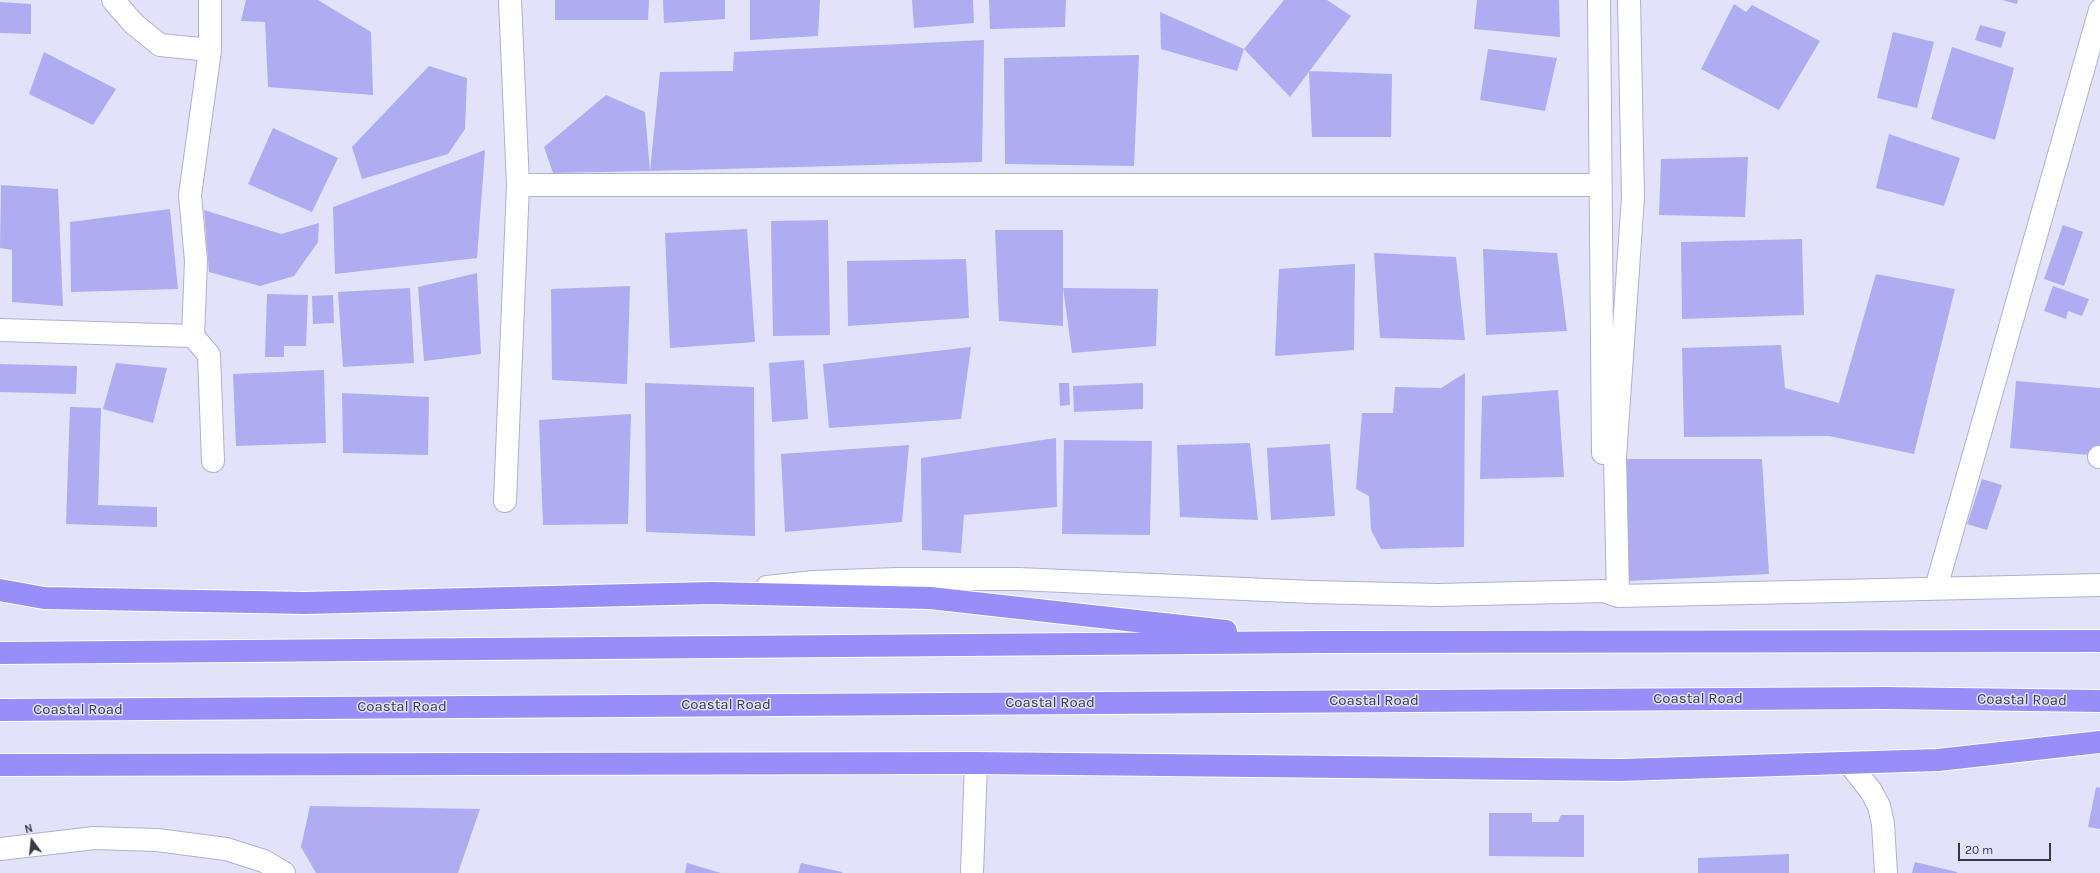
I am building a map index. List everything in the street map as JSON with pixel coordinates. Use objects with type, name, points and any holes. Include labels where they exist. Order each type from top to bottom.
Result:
[{"type":"highway","points":[[0,590],[44,598],[305,603],[711,593],[930,598],[1325,642]]},
{"type":"highway","points":[[0,652],[1325,642],[2100,641]]},
{"type":"highway","name":"Coastal Road","points":[[0,710],[1877,698],[2100,701]]},
{"type":"highway","points":[[0,765],[976,763],[1620,770],[1938,760],[2100,742]]},
{"type":"street","points":[[113,0],[134,24],[160,45],[210,50]]},
{"type":"street","points":[[210,0],[210,50],[190,195],[196,261],[193,336],[210,355],[213,461]]},
{"type":"street","points":[[505,501],[518,185],[510,0]]},
{"type":"street","points":[[1599,0],[1600,185],[1611,594]]},
{"type":"street","points":[[1611,594],[1615,457],[1633,197],[1629,0]]},
{"type":"street","points":[[1936,588],[2100,10]]},
{"type":"street","points":[[518,185],[1600,185]]},
{"type":"street","points":[[0,330],[193,336]]},
{"type":"street","points":[[711,593],[813,582],[928,579],[1018,579],[1312,592],[1438,595],[1611,594],[2100,585]]},
{"type":"street","points":[[972,873],[976,763]]},
{"type":"street","points":[[1849,763],[1871,791],[1879,806],[1883,824],[1886,873]]},
{"type":"street","points":[[0,849],[94,838],[157,840],[226,849],[264,861],[284,873]]},
{"type":"building","points":[[246,0],[318,0],[371,32],[373,95],[268,87],[265,22],[241,21]]},
{"type":"building","points":[[555,0],[649,0],[648,20],[555,20]]},
{"type":"building","points":[[663,0],[725,0],[725,19],[664,23]]},
{"type":"building","points":[[750,0],[820,0],[818,36],[750,40]]},
{"type":"building","points":[[912,0],[973,0],[974,23],[914,28]]},
{"type":"building","points":[[989,0],[1066,0],[1065,27],[990,29]]},
{"type":"building","points":[[1284,0],[1327,0],[1351,16],[1290,97],[1244,49]]},
{"type":"building","points":[[1477,0],[1559,0],[1560,37],[1474,29]]},
{"type":"building","points":[[2002,0],[2018,0],[2017,4]]},
{"type":"building","points":[[0,2],[31,4],[31,34],[0,33]]},
{"type":"building","points":[[1734,4],[1746,12],[1752,5],[1820,41],[1779,110],[1701,69]]},
{"type":"building","points":[[1160,12],[1244,49],[1237,71],[1161,49]]},
{"type":"building","points":[[1980,25],[2006,32],[2001,48],[1975,40]]},
{"type":"building","points":[[1893,32],[1934,42],[1917,108],[1877,98]]},
{"type":"building","points":[[984,40],[982,162],[650,171],[660,72],[733,71],[734,52]]},
{"type":"building","points":[[1952,47],[2014,68],[1995,140],[1931,119]]},
{"type":"building","points":[[1488,49],[1557,58],[1545,111],[1480,100]]},
{"type":"building","points":[[44,52],[116,89],[93,125],[29,94]]},
{"type":"building","points":[[1139,55],[1134,166],[1005,164],[1004,58]]},
{"type":"building","points":[[429,66],[467,78],[465,129],[448,154],[362,179],[352,147]]},
{"type":"building","points":[[1309,71],[1392,74],[1391,137],[1312,137]]},
{"type":"building","points":[[606,95],[645,112],[650,171],[553,173],[544,147]]},
{"type":"building","points":[[273,128],[338,158],[312,212],[248,184]]},
{"type":"building","points":[[1889,134],[1960,158],[1944,206],[1876,188]]},
{"type":"building","points":[[485,150],[477,258],[335,274],[333,207]]},
{"type":"building","points":[[1748,157],[1745,217],[1659,215],[1661,159]]},
{"type":"building","points":[[1,185],[58,189],[63,306],[12,302],[12,250],[0,248]]},
{"type":"building","points":[[170,209],[178,289],[71,292],[70,222]]},
{"type":"building","points":[[204,210],[281,234],[319,223],[318,242],[294,276],[260,286],[209,272]]},
{"type":"building","points":[[828,220],[830,335],[773,336],[771,221]]},
{"type":"building","points":[[2063,225],[2083,232],[2064,286],[2044,279]]},
{"type":"building","points":[[747,229],[755,342],[670,348],[665,233]]},
{"type":"building","points":[[995,230],[1063,230],[1063,326],[999,321]]},
{"type":"building","points":[[1802,239],[1804,315],[1682,319],[1681,242]]},
{"type":"building","points":[[1483,249],[1557,253],[1567,331],[1486,335]]},
{"type":"building","points":[[1374,253],[1456,257],[1465,340],[1380,338]]},
{"type":"building","points":[[966,259],[969,318],[848,326],[847,261]]},
{"type":"building","points":[[1355,264],[1354,350],[1275,356],[1279,269]]},
{"type":"building","points":[[477,273],[481,354],[424,361],[418,287]]},
{"type":"building","points":[[1876,274],[1955,289],[1914,454],[1829,436],[1684,437],[1682,348],[1781,345],[1785,388],[1839,403]]},
{"type":"building","points":[[630,286],[627,384],[552,380],[551,289]]},
{"type":"building","points":[[2053,286],[2089,299],[2082,316],[2068,311],[2066,319],[2044,311]]},
{"type":"building","points":[[410,288],[414,363],[343,367],[338,292]]},
{"type":"building","points":[[1063,288],[1158,289],[1156,346],[1072,353]]},
{"type":"building","points":[[267,294],[308,295],[306,346],[284,346],[284,357],[265,357]]},
{"type":"building","points":[[333,295],[334,323],[313,324],[312,296]]},
{"type":"building","points":[[971,347],[961,419],[829,428],[823,364]]},
{"type":"building","points":[[804,360],[808,419],[772,422],[769,363]]},
{"type":"building","points":[[116,363],[167,368],[153,423],[103,409]]},
{"type":"building","points":[[0,364],[77,366],[76,394],[0,392]]},
{"type":"building","points":[[324,370],[326,443],[236,446],[233,374]]},
{"type":"building","points":[[1465,373],[1464,547],[1381,549],[1371,530],[1369,496],[1356,489],[1362,413],[1393,413],[1395,387],[1441,388]]},
{"type":"building","points":[[2016,381],[2100,388],[2100,456],[2010,448]]},
{"type":"building","points":[[645,383],[754,387],[755,536],[646,532]]},
{"type":"building","points":[[1059,383],[1069,383],[1070,405],[1060,406]]},
{"type":"building","points":[[1143,383],[1143,409],[1074,412],[1073,386]]},
{"type":"building","points":[[1558,390],[1564,477],[1480,479],[1482,396]]},
{"type":"building","points":[[342,393],[429,397],[428,455],[343,453]]},
{"type":"building","points":[[70,407],[101,408],[98,505],[157,507],[157,527],[66,524]]},
{"type":"building","points":[[631,414],[628,524],[543,525],[539,420]]},
{"type":"building","points":[[1056,438],[1057,507],[964,515],[961,553],[922,550],[921,458]]},
{"type":"building","points":[[1064,440],[1152,441],[1150,535],[1062,534]]},
{"type":"building","points":[[1250,443],[1258,520],[1180,517],[1177,445]]},
{"type":"building","points":[[1330,444],[1335,516],[1271,520],[1267,448]]},
{"type":"building","points":[[909,445],[902,522],[785,532],[781,454]]},
{"type":"building","points":[[1625,459],[1762,459],[1769,574],[1628,581]]},
{"type":"building","points":[[1982,479],[2002,485],[1987,530],[1967,524]]},
{"type":"building","points":[[2096,787],[2100,788],[2100,829],[2088,827]]},
{"type":"building","points":[[310,806],[480,809],[458,873],[316,873],[301,847]]},
{"type":"building","points":[[1489,813],[1532,813],[1532,822],[1558,822],[1561,815],[1584,815],[1584,857],[1489,856]]},
{"type":"building","points":[[1789,854],[1789,873],[1698,873],[1698,858]]},
{"type":"building","points":[[1915,862],[1957,872],[1957,873],[1912,873]]},
{"type":"building","points":[[687,863],[721,873],[685,873]]},
{"type":"building","points":[[801,863],[842,872],[842,873],[798,873]]}]
